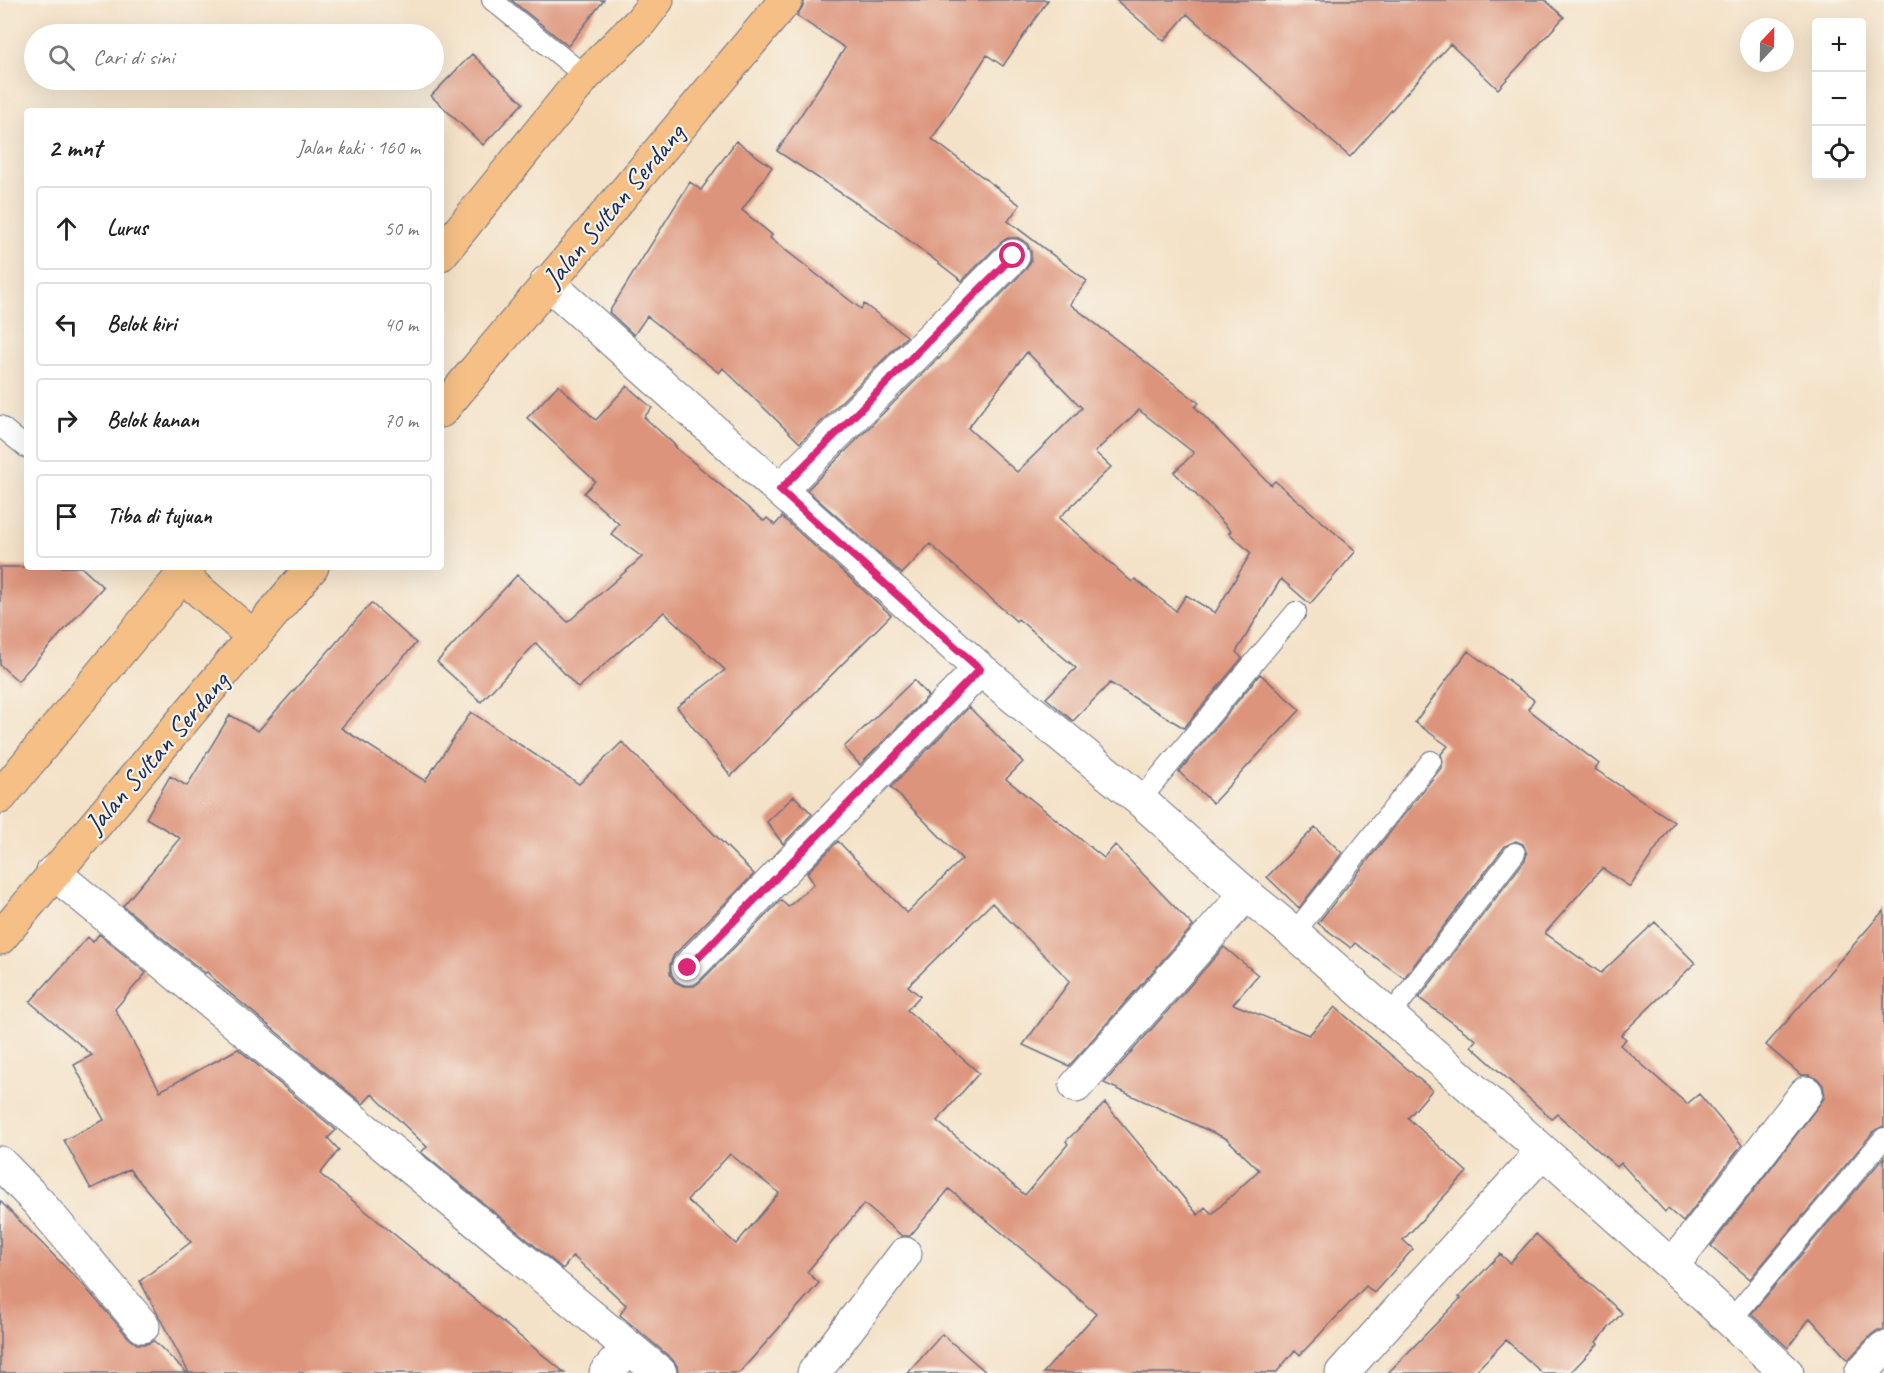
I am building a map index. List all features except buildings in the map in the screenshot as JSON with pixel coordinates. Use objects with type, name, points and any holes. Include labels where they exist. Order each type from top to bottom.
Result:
[{"type":"highway","points":[[444,250],[585,76],[641,21],[657,0]]},
{"type":"highway","name":"Jalan Sultan Serdang","points":[[444,407],[786,0]]},
{"type":"highway","points":[[0,797],[181,570],[254,637]]},
{"type":"highway","name":"Jalan Sultan Serdang","points":[[0,938],[53,872],[310,570]]},
{"type":"street","points":[[780,490],[1013,256]]},
{"type":"street","points":[[547,282],[980,669],[1140,800],[1455,1073],[1787,1373]]},
{"type":"street","points":[[688,968],[980,669]]},
{"type":"street","points":[[53,872],[660,1373]]},
{"type":"street","points":[[1076,1086],[1246,894]]},
{"type":"street","points":[[1671,1266],[1806,1093]]},
{"type":"street","points":[[1342,1373],[1542,1152]]},
{"type":"street","points":[[0,1162],[60,1227],[143,1326]]},
{"type":"street","points":[[814,1373],[905,1254]]},
{"type":"street","points":[[606,1373],[628,1348]]},
{"type":"street","points":[[1861,1373],[1884,1348]]},
{"type":"lane","points":[[492,0],[585,76]]},
{"type":"lane","points":[[0,426],[24,446]]},
{"type":"lane","points":[[1140,800],[1296,612]]},
{"type":"lane","points":[[1294,933],[1431,761]]},
{"type":"lane","points":[[1389,1017],[1515,853]]},
{"type":"lane","points":[[1730,1321],[1884,1138]]},
{"type":"route","points":[[688,968],[980,669],[780,490],[1013,256]]}]
